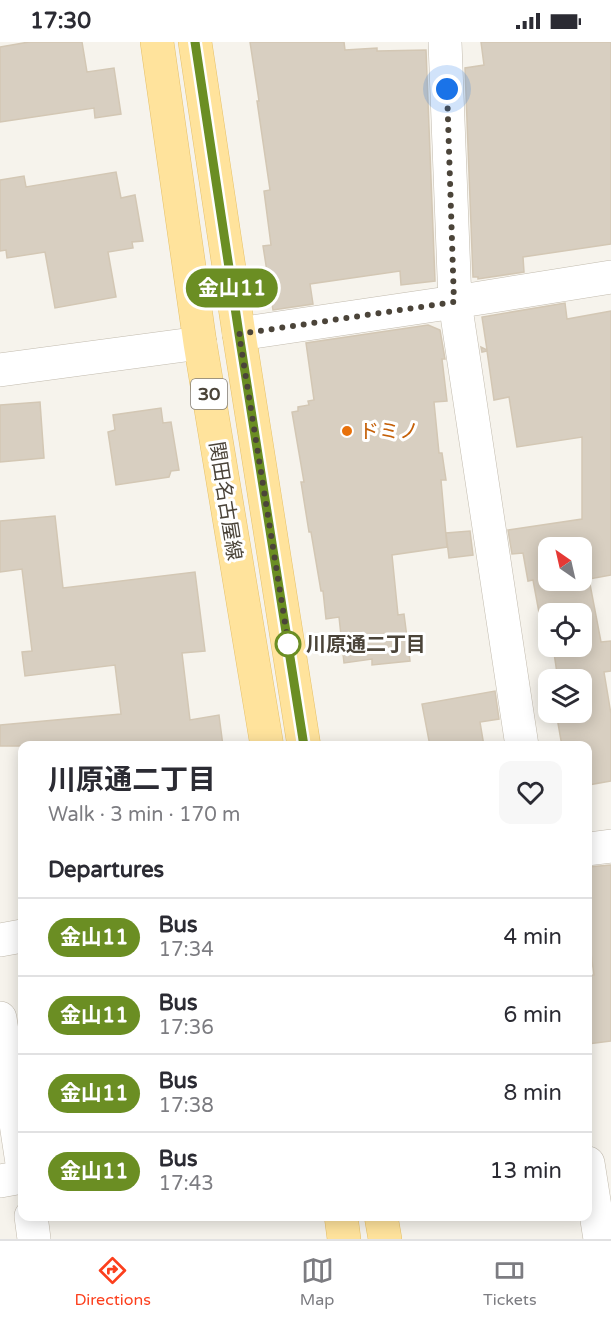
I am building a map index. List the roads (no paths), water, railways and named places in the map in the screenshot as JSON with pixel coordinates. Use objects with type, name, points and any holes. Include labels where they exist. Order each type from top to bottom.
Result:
[{"type":"main road","name":"関田名古屋線","points":[[157,42],[200,343],[266,741]]},
{"type":"main road","name":"関田名古屋線","points":[[195,42],[303,741]]},
{"type":"main road","points":[[341,1221],[344,1239]]},
{"type":"main road","points":[[382,1221],[385,1239]]},
{"type":"street","points":[[445,42],[454,302],[521,741]]},
{"type":"street","points":[[239,334],[611,277]]},
{"type":"street","points":[[0,370],[200,343]]},
{"type":"street","points":[[592,848],[611,846]]},
{"type":"street","points":[[0,940],[18,937]]},
{"type":"street","points":[[0,1018],[18,1137]]},
{"type":"street","points":[[0,1181],[18,1178]]},
{"type":"street","points":[[592,1188],[600,1239]]},
{"type":"street","points":[[32,1221],[34,1239]]},
{"type":"place","name":"ドミノ","points":[[347,431]]},
{"type":"place","name":"川原通二丁目","points":[[288,644]]}]
